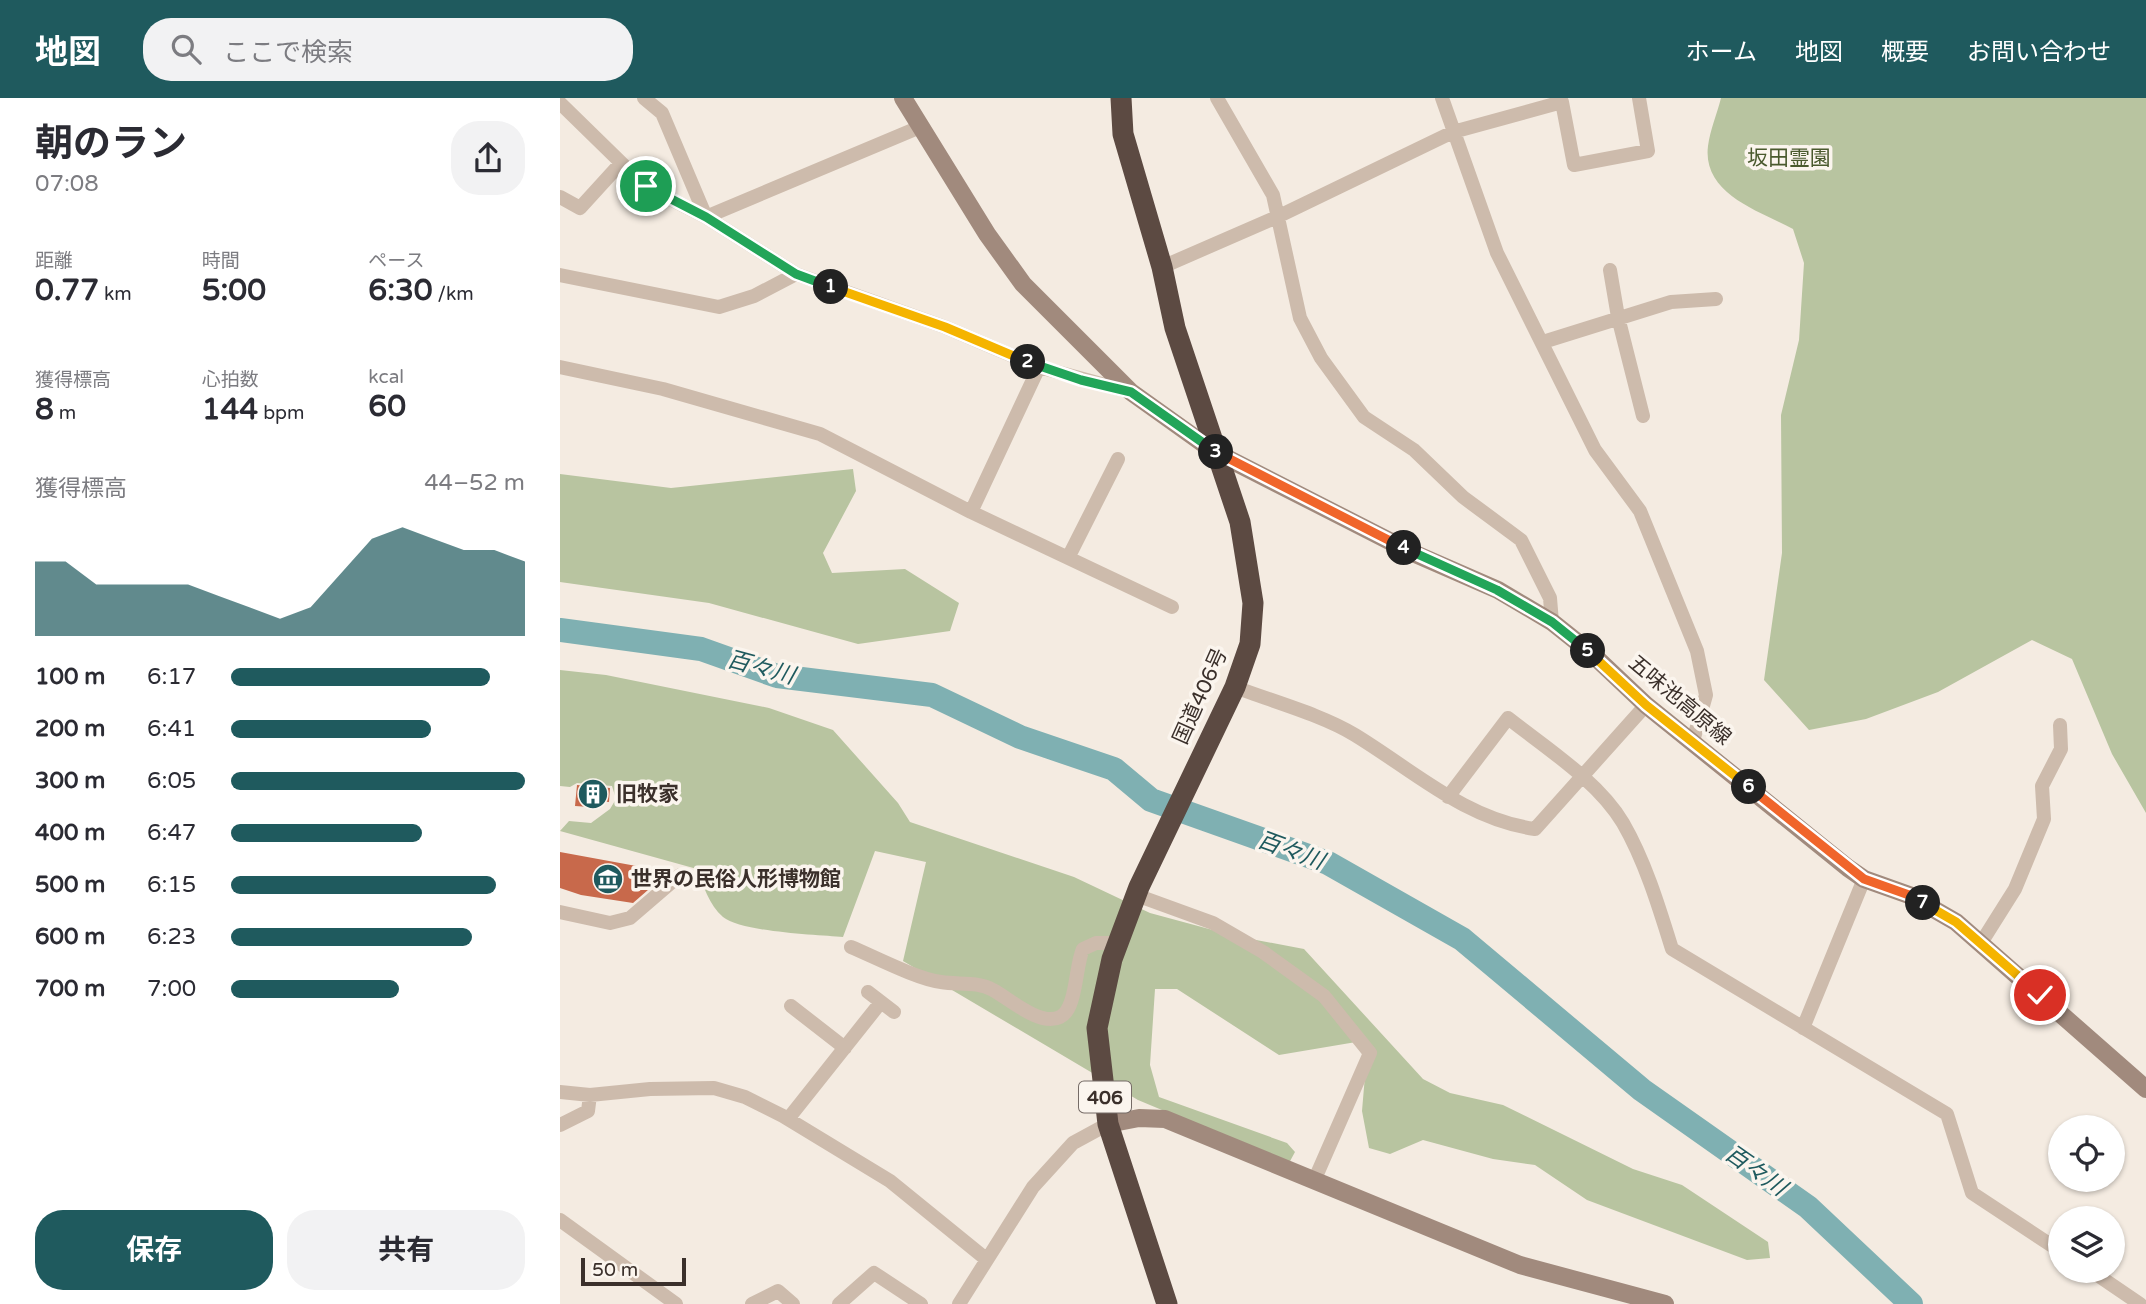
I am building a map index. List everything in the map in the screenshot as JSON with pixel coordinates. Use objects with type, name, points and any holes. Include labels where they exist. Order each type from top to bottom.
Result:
[{"type":"highway","name":"国道406号","points":[[1121,98],[1123,134],[1162,267],[1175,328],[1240,522],[1254,603],[1250,644],[1235,687],[1137,891],[1118,943],[1097,1028],[1108,1124],[1167,1304]]},
{"type":"main road","name":"五味池高原線","points":[[903,98],[986,234],[1023,284],[1131,392],[1215,452],[1413,553],[1497,590],[1552,622],[1591,653],[1646,705],[1864,879],[1909,895],[1956,922],[2146,1089]]},
{"type":"main road","points":[[1108,1124],[1139,1118],[1165,1119],[1520,1265],[1627,1299],[1665,1304]]},
{"type":"street","points":[[645,98],[662,113],[706,217]]},
{"type":"street","points":[[1217,98],[1273,195],[1300,318],[1321,358],[1364,417],[1414,450],[1463,497],[1521,540],[1550,598],[1552,622]]},
{"type":"street","points":[[1442,98],[1497,253],[1595,450],[1640,511],[1697,651],[1706,695],[1693,741]]},
{"type":"street","points":[[1162,267],[1277,217],[1453,132],[1562,100],[1574,165],[1648,151],[1639,98]]},
{"type":"street","points":[[560,103],[646,186],[706,217],[796,274],[945,327],[1040,367],[1131,392]]},
{"type":"street","points":[[706,217],[920,127]]},
{"type":"street","points":[[560,197],[580,208],[621,163]]},
{"type":"street","points":[[1610,270],[1618,317],[1643,416]]},
{"type":"street","points":[[560,275],[719,307],[754,296],[796,274]]},
{"type":"street","points":[[1542,342],[1671,302],[1716,299]]},
{"type":"street","points":[[560,367],[663,389],[820,434],[971,512],[1172,607]]},
{"type":"street","points":[[971,512],[1040,367]]},
{"type":"street","points":[[1069,556],[1118,459]]},
{"type":"street","points":[[1235,687],[1353,733],[1448,797],[1483,816],[1513,826],[1535,829],[1548,819],[1581,775],[1646,705]]},
{"type":"street","points":[[1448,797],[1508,718],[1581,775],[1622,822],[1660,910],[1672,948],[1947,1114],[1972,1192],[2048,1243]]},
{"type":"street","points":[[1981,943],[2015,889],[2045,819],[2042,786],[2061,749],[2060,726]]},
{"type":"street","points":[[560,912],[610,923],[630,918],[680,875]]},
{"type":"street","points":[[1803,1028],[1864,879]]},
{"type":"street","points":[[1137,891],[1213,923],[1263,952],[1324,996],[1370,1053],[1314,1181]]},
{"type":"street","points":[[851,947],[939,982],[990,988],[1044,1019],[1055,1019],[1063,1017],[1072,1003],[1076,964],[1083,949],[1096,943],[1118,943]]},
{"type":"street","points":[[868,992],[894,1012]]},
{"type":"street","points":[[788,1119],[881,1002]]},
{"type":"street","points":[[791,1006],[845,1048]]},
{"type":"street","points":[[560,1092],[590,1095],[650,1089],[714,1088],[745,1097],[788,1119],[890,1181],[986,1259]]},
{"type":"street","points":[[560,1125],[588,1111],[590,1095]]},
{"type":"street","points":[[960,1304],[1033,1187],[1073,1143],[1108,1124]]},
{"type":"street","points":[[560,1220],[676,1304]]},
{"type":"street","points":[[839,1304],[874,1273],[921,1304]]},
{"type":"street","points":[[2109,1283],[2140,1304]]},
{"type":"street","points":[[752,1304],[778,1291],[793,1304]]},
{"type":"green space","name":"坂田霊園","points":[[1721,98],[2146,98],[2146,813],[2112,754],[2072,659],[2032,640],[1938,692],[1866,719],[1809,730],[1764,680],[1782,553],[1781,415],[1799,340],[1804,263],[1793,229],[1736,199],[1723,189],[1714,177],[1709,163],[1708,146]]},
{"type":"green space","points":[[853,469],[856,491],[823,553],[832,573],[905,569],[959,603],[950,631],[858,644],[709,603],[560,582],[560,474],[671,488]]},
{"type":"green space","points":[[560,670],[606,675],[769,708],[833,730],[898,803],[910,822],[1074,877],[1150,913],[1235,936],[1304,949],[1423,1079],[1450,1093],[1503,1105],[1633,1169],[1682,1185],[1768,1242],[1770,1258],[1747,1260],[1587,1200],[1535,1165],[1493,1159],[1423,1140],[1390,1154],[1369,1148],[1362,1111],[1368,1040],[1279,1055],[1177,989],[1155,989],[1150,1065],[1159,1097],[1287,1143],[1295,1152],[1289,1163],[1138,1100],[903,961],[926,862],[875,851],[843,937],[780,932],[732,922],[714,907],[697,869],[560,831],[569,821],[591,823],[610,809],[616,799],[612,786],[577,783],[570,787],[560,786]]},
{"type":"building","name":"旧牧家","points":[[577,785],[610,788],[609,802],[590,800],[590,807],[575,806]]},
{"type":"building","name":"世界の民俗人形博物館","points":[[560,852],[658,870],[656,883],[633,903],[581,895],[560,888]]},
{"type":"waterway","name":"百々川","points":[[560,630],[701,649],[777,676],[932,695],[1020,737],[1114,769],[1151,800],[1328,863],[1462,939],[1642,1090],[1808,1207],[1911,1304]]},
{"type":"place","name":"旧牧家","points":[[593,794]]},
{"type":"place","name":"世界の民俗人形博物館","points":[[608,879]]},
{"type":"route","points":[[646,186],[706,217],[796,274],[890,306],[1040,367],[1131,392],[1215,452],[1413,553],[1497,590],[1552,622],[1591,653],[1646,705],[1848,868],[1864,879],[1909,895],[1956,922],[2008,964],[2040,995]]}]
